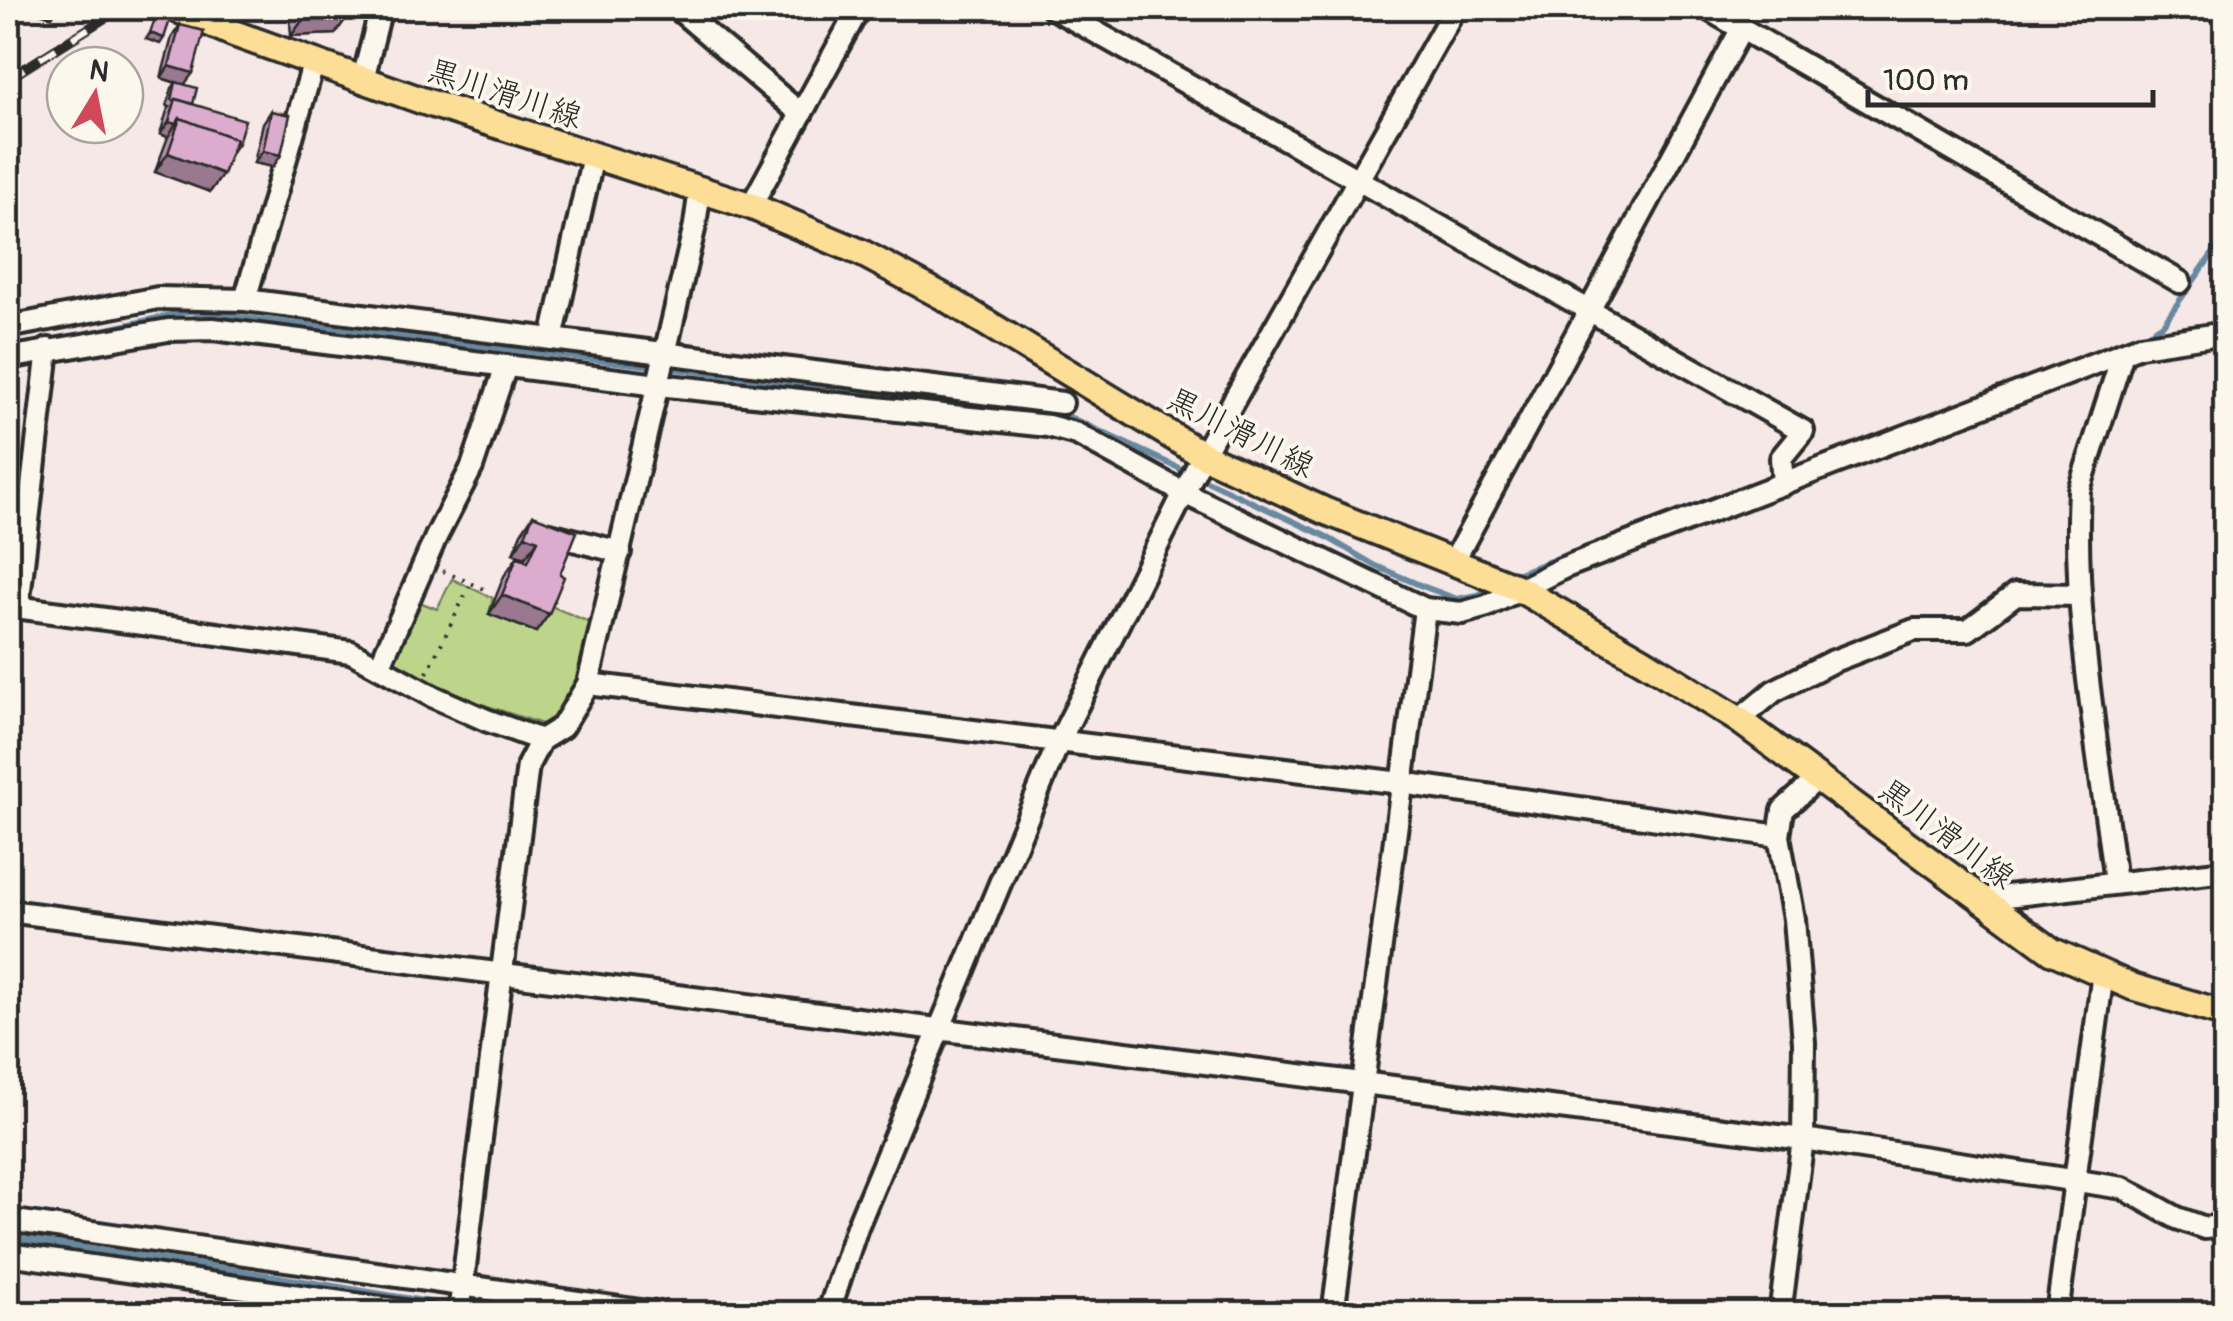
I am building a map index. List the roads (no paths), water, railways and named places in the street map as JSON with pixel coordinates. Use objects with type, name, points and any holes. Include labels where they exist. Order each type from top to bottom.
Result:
[{"type":"main road","name":"黒川滑川線","points":[[176,8],[235,34],[422,101],[751,206],[862,253],[944,297],[1203,455],[1452,564],[1518,588],[1740,720],[2052,950],[2133,987],[2226,1014]]},
{"type":"street","points":[[363,78],[381,8]]},
{"type":"street","points":[[677,8],[801,114]]},
{"type":"street","points":[[751,206],[860,8]]},
{"type":"street","points":[[1053,8],[1803,432],[1781,458],[1783,484]]},
{"type":"street","points":[[828,1314],[857,1226],[1058,744],[1203,455],[1456,8]]},
{"type":"street","points":[[1706,8],[2180,282]]},
{"type":"street","points":[[1452,564],[1742,28]]},
{"type":"street","points":[[245,300],[314,62]]},
{"type":"street","points":[[552,339],[593,156]]},
{"type":"street","points":[[458,1314],[528,765],[541,740],[562,727],[588,684],[696,224],[700,189]]},
{"type":"street","points":[[8,327],[158,298],[245,300],[1062,403]]},
{"type":"street","points":[[8,358],[168,330],[213,329],[658,385],[1048,426],[1078,434],[1184,493],[1425,609],[1462,614],[1487,606],[1562,568],[2122,353],[2171,339],[2226,332]]},
{"type":"street","points":[[48,349],[13,607],[352,652],[432,696],[541,740]]},
{"type":"street","points":[[2115,883],[2080,595],[2079,490],[2122,353]]},
{"type":"street","points":[[380,665],[472,467],[506,366]]},
{"type":"street","points":[[550,534],[620,552]]},
{"type":"street","points":[[1740,720],[1774,691],[1802,676],[1914,630],[1968,630],[2016,594],[2080,595]]},
{"type":"street","points":[[1333,1314],[1425,609]]},
{"type":"street","points":[[588,684],[1400,783],[1780,836]]},
{"type":"street","points":[[1780,1314],[1804,1139],[1804,1042],[1794,920],[1780,836],[1783,810],[1818,777]]},
{"type":"street","points":[[1980,900],[2226,871]]},
{"type":"street","points":[[8,911],[1804,1139],[2123,1188],[2177,1218],[2205,1228],[2226,1225]]},
{"type":"street","points":[[2057,1314],[2103,973]]},
{"type":"street","points":[[8,1220],[662,1314]]},
{"type":"street","points":[[8,1254],[426,1314]]},
{"type":"waterway","points":[[2142,337],[2163,324],[2226,235]]},
{"type":"waterway","points":[[72,337],[189,311],[1067,416],[1325,536],[1376,566],[1422,586],[1457,599],[1478,595],[1492,587]]},
{"type":"waterway","points":[[1511,576],[2027,379]]},
{"type":"waterway","points":[[8,1237],[502,1314]]},
{"type":"railway","points":[[8,79],[121,8]]}]
